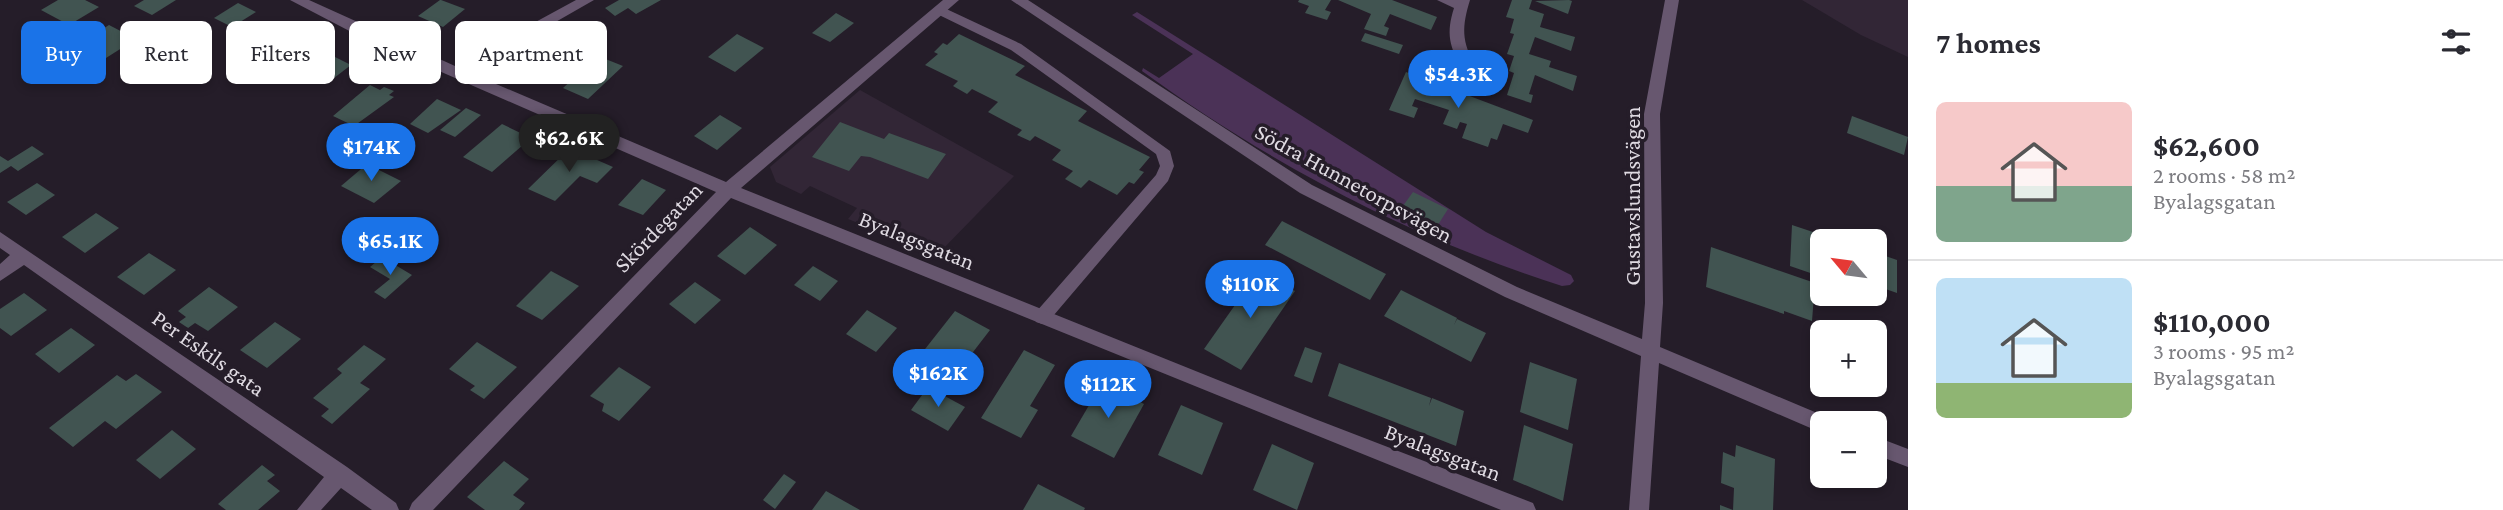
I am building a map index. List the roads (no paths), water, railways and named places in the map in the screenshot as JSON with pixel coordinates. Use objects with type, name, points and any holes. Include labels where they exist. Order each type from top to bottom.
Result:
[{"type":"street","name":"Byalagsgatan","points":[[297,0],[455,72]]},
{"type":"street","points":[[549,21],[587,0]]},
{"type":"street","name":"Södra Hunnetorpsvägen","points":[[1018,0],[1236,145],[1307,188],[1511,292],[1810,419]]},
{"type":"street","points":[[1444,0],[1462,3],[1453,33],[1457,51],[1468,66]]},
{"type":"street","name":"Gustavslundsvägen","points":[[1639,510],[1654,303],[1652,114],[1672,0]]},
{"type":"street","name":"Skördegatan","points":[[419,510],[728,190],[946,5]]},
{"type":"street","name":"Byalagsgatan","points":[[484,84],[728,190],[1526,510]]},
{"type":"street","name":"Per Eskils gata","points":[[0,239],[389,510]]},
{"type":"street","points":[[0,274],[23,255]]},
{"type":"street","points":[[1887,450],[1908,458]]},
{"type":"street","points":[[307,510],[340,474]]},
{"type":"lane","points":[[946,5],[1083,92],[1163,151],[1167,166],[1163,177],[1042,317]]}]
